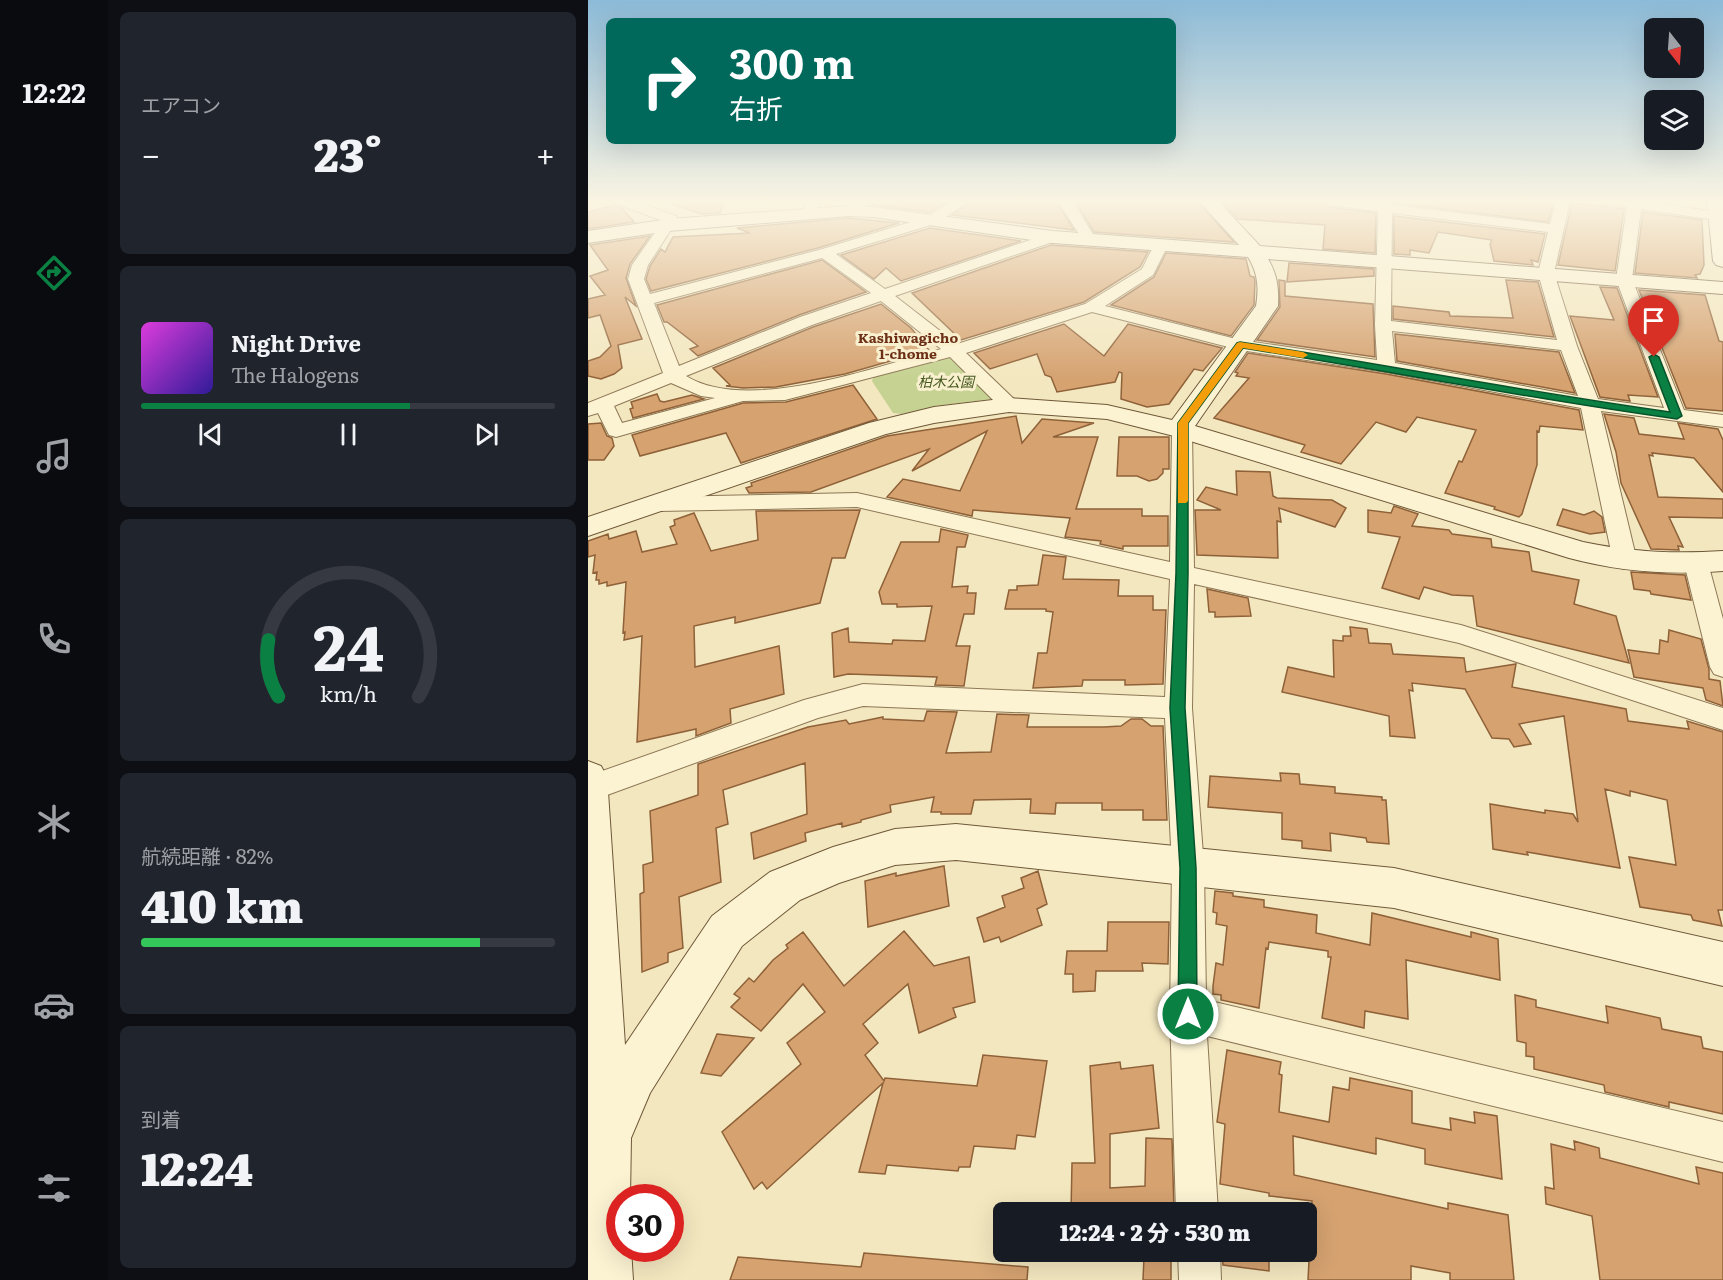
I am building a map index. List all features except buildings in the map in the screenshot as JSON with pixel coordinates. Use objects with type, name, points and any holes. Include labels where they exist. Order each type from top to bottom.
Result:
[{"type":"street","points":[[643,261],[636,279],[673,375],[682,382],[708,392],[747,396],[785,394],[954,351],[1092,307],[1148,272],[1153,261]]},
{"type":"street","points":[[644,301],[795,261]]},
{"type":"street","points":[[835,261],[884,295],[954,351],[1009,405]]},
{"type":"street","points":[[747,396],[616,431],[596,407],[806,321],[984,261]]},
{"type":"street","points":[[1197,1202],[1188,1014],[1188,868],[1178,708],[1182,573],[1182,430],[1183,423],[1267,306],[1271,291],[1267,272],[1260,261]]},
{"type":"street","points":[[1379,261],[1723,288]]},
{"type":"street","points":[[1383,261],[1386,368]]},
{"type":"street","points":[[1549,261],[1546,273],[1568,346],[1590,404],[1625,561]]},
{"type":"street","points":[[1626,261],[1624,279],[1677,416]]},
{"type":"street","points":[[1092,307],[1240,345],[1590,404],[1723,421]]},
{"type":"street","points":[[1383,325],[1568,346]]},
{"type":"street","points":[[588,527],[878,428],[934,415],[1009,405],[1107,412],[1182,430],[1580,551],[1625,561],[1696,563],[1723,561]]},
{"type":"street","points":[[658,504],[857,500],[1461,634],[1723,719]]},
{"type":"street","points":[[1696,563],[1723,667]]},
{"type":"street","points":[[588,789],[814,708],[863,695],[1178,708]]},
{"type":"street","points":[[588,777],[606,1138],[596,1216],[605,1280]]},
{"type":"street","points":[[606,1138],[633,1076],[727,931],[785,886],[833,866],[895,847],[956,842],[1394,888],[1723,964]]},
{"type":"street","points":[[1188,1014],[1723,1142]]},
{"type":"street","points":[[1199,1262],[1200,1280]]},
{"type":"green space","name":"柏木公園","points":[[946,355],[956,357],[997,396],[991,399],[935,406],[902,414],[893,413],[872,381],[874,375]]},
{"type":"slow traffic","points":[[1182,501],[1183,423],[1240,345],[1303,355]]},
{"type":"district","name":"Kashiwagicho 1-chome","points":[[908,346]]},
{"type":"route","points":[[1188,1014],[1188,868],[1178,708],[1183,423],[1240,345],[1590,404],[1677,416],[1654,357]]}]
